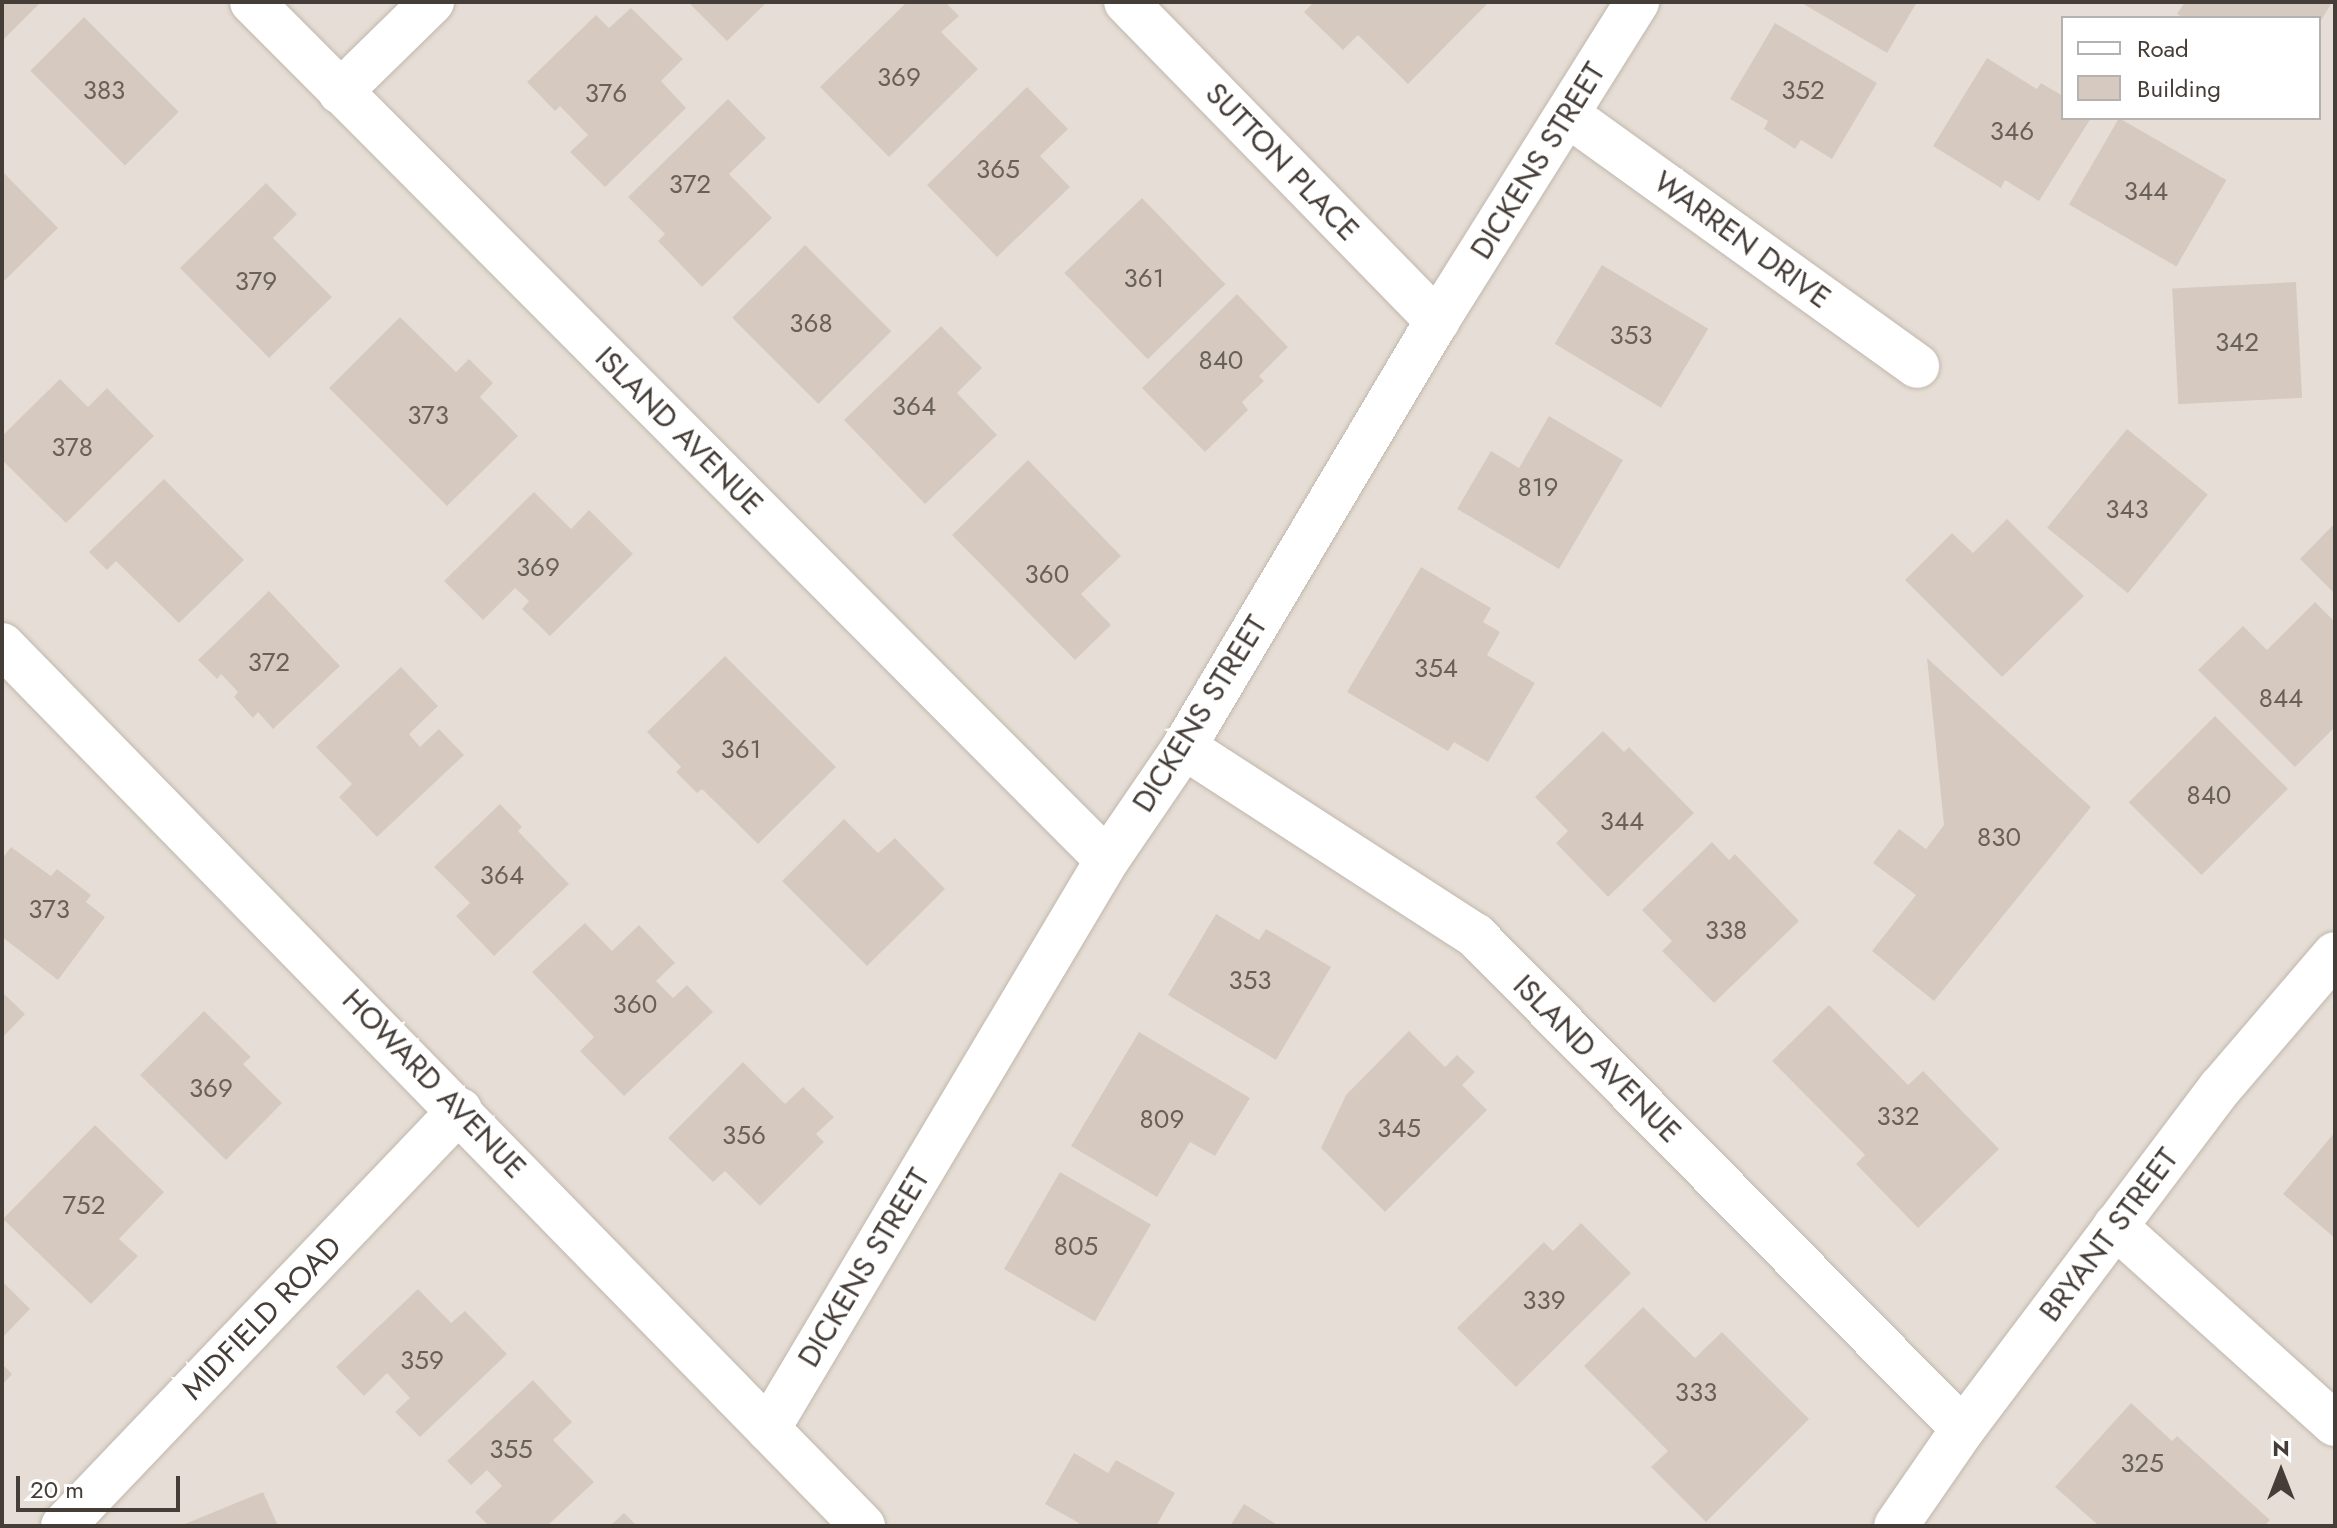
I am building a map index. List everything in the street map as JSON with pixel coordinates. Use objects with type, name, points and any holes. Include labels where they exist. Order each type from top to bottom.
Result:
[{"type":"street","name":"ISLAND AVENUE","points":[[252,2],[1107,860]]},
{"type":"street","points":[[340,92],[432,2]]},
{"type":"street","name":"SUTTON PLACE","points":[[1126,2],[1437,321]]},
{"type":"street","name":"DICKENS STREET","points":[[768,1429],[1107,860],[1184,747],[1437,321],[1637,2]]},
{"type":"street","name":"WARREN DRIVE","points":[[1568,115],[1917,366]]},
{"type":"street","name":"HOWARD AVENUE","points":[[2,646],[460,1110],[863,1526]]},
{"type":"street","name":"ISLAND AVENUE","points":[[1184,747],[1475,935],[1963,1429]]},
{"type":"street","name":"BRYANT STREET","points":[[1896,1526],[1963,1429],[2221,1087],[2335,954]]},
{"type":"street","name":"MIDFIELD ROAD","points":[[63,1526],[460,1110]]},
{"type":"street","points":[[2115,1226],[2335,1424]]},
{"type":"shaded area","points":[[2,2],[2335,2],[2335,1526],[2,1526]]},
{"type":"building","points":[[2,2],[41,2],[2,41]]},
{"type":"building","points":[[688,2],[767,2],[727,41]]},
{"type":"building","points":[[907,2],[945,2],[959,16],[941,32],[978,69],[889,157],[820,87]]},
{"type":"building","points":[[1314,2],[1489,2],[1408,84],[1358,35],[1343,50],[1304,12]]},
{"type":"building","points":[[1800,2],[1917,2],[1887,53]]},
{"type":"building","points":[[2185,2],[2332,2],[2321,21],[2321,16],[2177,14]]},
{"type":"building","points":[[631,8],[683,59],[661,81],[686,108],[605,187],[570,152],[588,135],[560,106],[555,111],[527,82],[596,15],[609,28]]},
{"type":"building","points":[[84,17],[179,112],[125,165],[30,71]]},
{"type":"building","points":[[1775,23],[1877,83],[1832,159],[1801,140],[1795,149],[1764,129],[1768,121],[1730,99]]},
{"type":"building","points":[[1987,58],[2037,89],[2041,83],[2061,95],[2061,120],[2090,120],[2039,201],[2005,180],[2001,188],[1933,146]]},
{"type":"building","points":[[1027,87],[1068,129],[1040,156],[1070,187],[997,257],[927,185]]},
{"type":"building","points":[[728,99],[766,138],[729,174],[772,218],[702,287],[658,241],[665,234],[628,197]]},
{"type":"building","points":[[2118,120],[2226,180],[2176,267],[2069,205]]},
{"type":"building","points":[[2,171],[58,228],[2,283]]},
{"type":"building","points":[[266,183],[297,214],[273,238],[332,297],[269,358],[180,268]]},
{"type":"building","points":[[1142,198],[1225,284],[1148,359],[1064,273]]},
{"type":"building","points":[[805,245],[891,331],[818,404],[732,318]]},
{"type":"building","points":[[1602,265],[1708,329],[1661,408],[1555,344]]},
{"type":"building","points":[[2296,282],[2302,398],[2178,404],[2172,288]]},
{"type":"building","points":[[1237,294],[1288,347],[1259,376],[1264,381],[1242,402],[1248,410],[1205,452],[1142,388]]},
{"type":"building","points":[[400,317],[456,372],[469,359],[493,383],[480,397],[518,436],[447,506],[329,388]]},
{"type":"building","points":[[941,326],[982,368],[957,393],[997,435],[925,504],[844,420]]},
{"type":"building","points":[[60,379],[88,407],[107,388],[154,436],[66,523],[2,460],[2,436]]},
{"type":"building","points":[[1549,416],[1623,460],[1559,569],[1457,509],[1491,451],[1519,468]]},
{"type":"building","points":[[2127,429],[2208,494],[2128,593],[2047,528]]},
{"type":"building","points":[[1028,460],[1121,556],[1081,594],[1111,625],[1075,660],[952,535]]},
{"type":"building","points":[[164,479],[244,560],[179,623],[116,561],[107,570],[89,552]]},
{"type":"building","points":[[534,492],[571,529],[589,510],[633,554],[550,636],[522,609],[529,601],[515,588],[483,620],[444,581]]},
{"type":"building","points":[[2007,519],[2084,596],[2002,677],[1905,580],[1952,533],[1973,553]]},
{"type":"building","points":[[2335,523],[2335,594],[2300,559]]},
{"type":"building","points":[[1421,567],[1491,608],[1483,622],[1500,632],[1487,655],[1535,683],[1488,762],[1454,742],[1448,751],[1347,692]]},
{"type":"building","points":[[269,591],[340,666],[273,729],[258,712],[253,718],[234,697],[238,692],[221,674],[217,679],[198,660]]},
{"type":"building","points":[[2315,602],[2335,622],[2335,727],[2295,767],[2198,670],[2243,626],[2267,650]]},
{"type":"building","points":[[725,656],[836,767],[758,844],[702,789],[697,793],[676,772],[681,767],[647,732]]},
{"type":"building","points":[[1927,658],[2091,807],[1934,1001],[1872,951],[1916,895],[1873,863],[1899,829],[1926,849],[1944,825]]},
{"type":"building","points":[[401,667],[438,706],[409,734],[420,747],[439,729],[464,755],[377,837],[339,797],[352,784],[316,747]]},
{"type":"building","points":[[2215,716],[2288,789],[2202,875],[2129,802]]},
{"type":"building","points":[[1603,731],[1624,752],[1629,747],[1694,813],[1608,897],[1556,843],[1568,831],[1535,797]]},
{"type":"building","points":[[500,804],[522,827],[518,831],[569,884],[494,956],[456,916],[470,903],[434,867]]},
{"type":"building","points":[[844,819],[878,853],[895,838],[945,889],[867,966],[782,881]]},
{"type":"building","points":[[1712,842],[1729,860],[1735,854],[1799,921],[1714,1003],[1662,951],[1672,941],[1642,910]]},
{"type":"building","points":[[11,847],[51,876],[57,869],[91,895],[86,902],[105,917],[58,980],[2,937],[2,859]]},
{"type":"building","points":[[1216,914],[1259,940],[1266,929],[1331,967],[1276,1060],[1168,995]]},
{"type":"building","points":[[585,923],[612,951],[639,925],[675,963],[656,981],[673,998],[687,985],[713,1012],[624,1096],[580,1051],[594,1037],[532,972]]},
{"type":"building","points":[[2,992],[25,1014],[2,1038]]},
{"type":"building","points":[[1829,1005],[1908,1085],[1923,1071],[1999,1149],[1918,1228],[1856,1164],[1865,1155],[1772,1061]]},
{"type":"building","points":[[204,1011],[251,1057],[243,1064],[282,1103],[226,1160],[140,1075]]},
{"type":"building","points":[[1409,1031],[1445,1067],[1457,1055],[1475,1072],[1462,1085],[1487,1110],[1385,1212],[1321,1148],[1346,1095]]},
{"type":"building","points":[[1139,1032],[1250,1098],[1215,1156],[1190,1142],[1157,1197],[1071,1146]]},
{"type":"building","points":[[743,1062],[785,1104],[803,1087],[834,1117],[816,1134],[824,1142],[760,1206],[725,1171],[713,1182],[668,1138]]},
{"type":"building","points":[[95,1125],[164,1192],[119,1239],[138,1256],[91,1304],[3,1219]]},
{"type":"building","points":[[2335,1132],[2335,1238],[2283,1194]]},
{"type":"building","points":[[1060,1172],[1151,1224],[1095,1321],[1004,1269]]},
{"type":"building","points":[[1581,1223],[1631,1273],[1516,1387],[1457,1328],[1544,1242],[1553,1251]]},
{"type":"building","points":[[2,1281],[30,1309],[2,1338]]},
{"type":"building","points":[[418,1289],[451,1323],[465,1311],[507,1354],[420,1437],[395,1412],[410,1398],[387,1373],[364,1396],[336,1367]]},
{"type":"building","points":[[1643,1307],[1695,1358],[1722,1332],[1809,1419],[1706,1522],[1651,1467],[1668,1451],[1584,1366]]},
{"type":"building","points":[[2,1364],[12,1374],[2,1385]]},
{"type":"building","points":[[533,1380],[572,1422],[553,1440],[594,1482],[547,1526],[489,1526],[475,1512],[502,1486],[487,1470],[471,1485],[447,1461]]},
{"type":"building","points":[[2131,1403],[2172,1441],[2177,1436],[2270,1520],[2264,1526],[2099,1526],[2055,1487]]},
{"type":"building","points":[[1074,1453],[1108,1473],[1116,1460],[1175,1493],[1156,1526],[1078,1526],[1079,1523],[1045,1504]]},
{"type":"building","points":[[263,1492],[278,1526],[180,1526]]},
{"type":"building","points":[[1244,1504],[1279,1526],[1230,1526]]},
{"type":"building","points":[[624,1513],[637,1526],[610,1526]]}]
